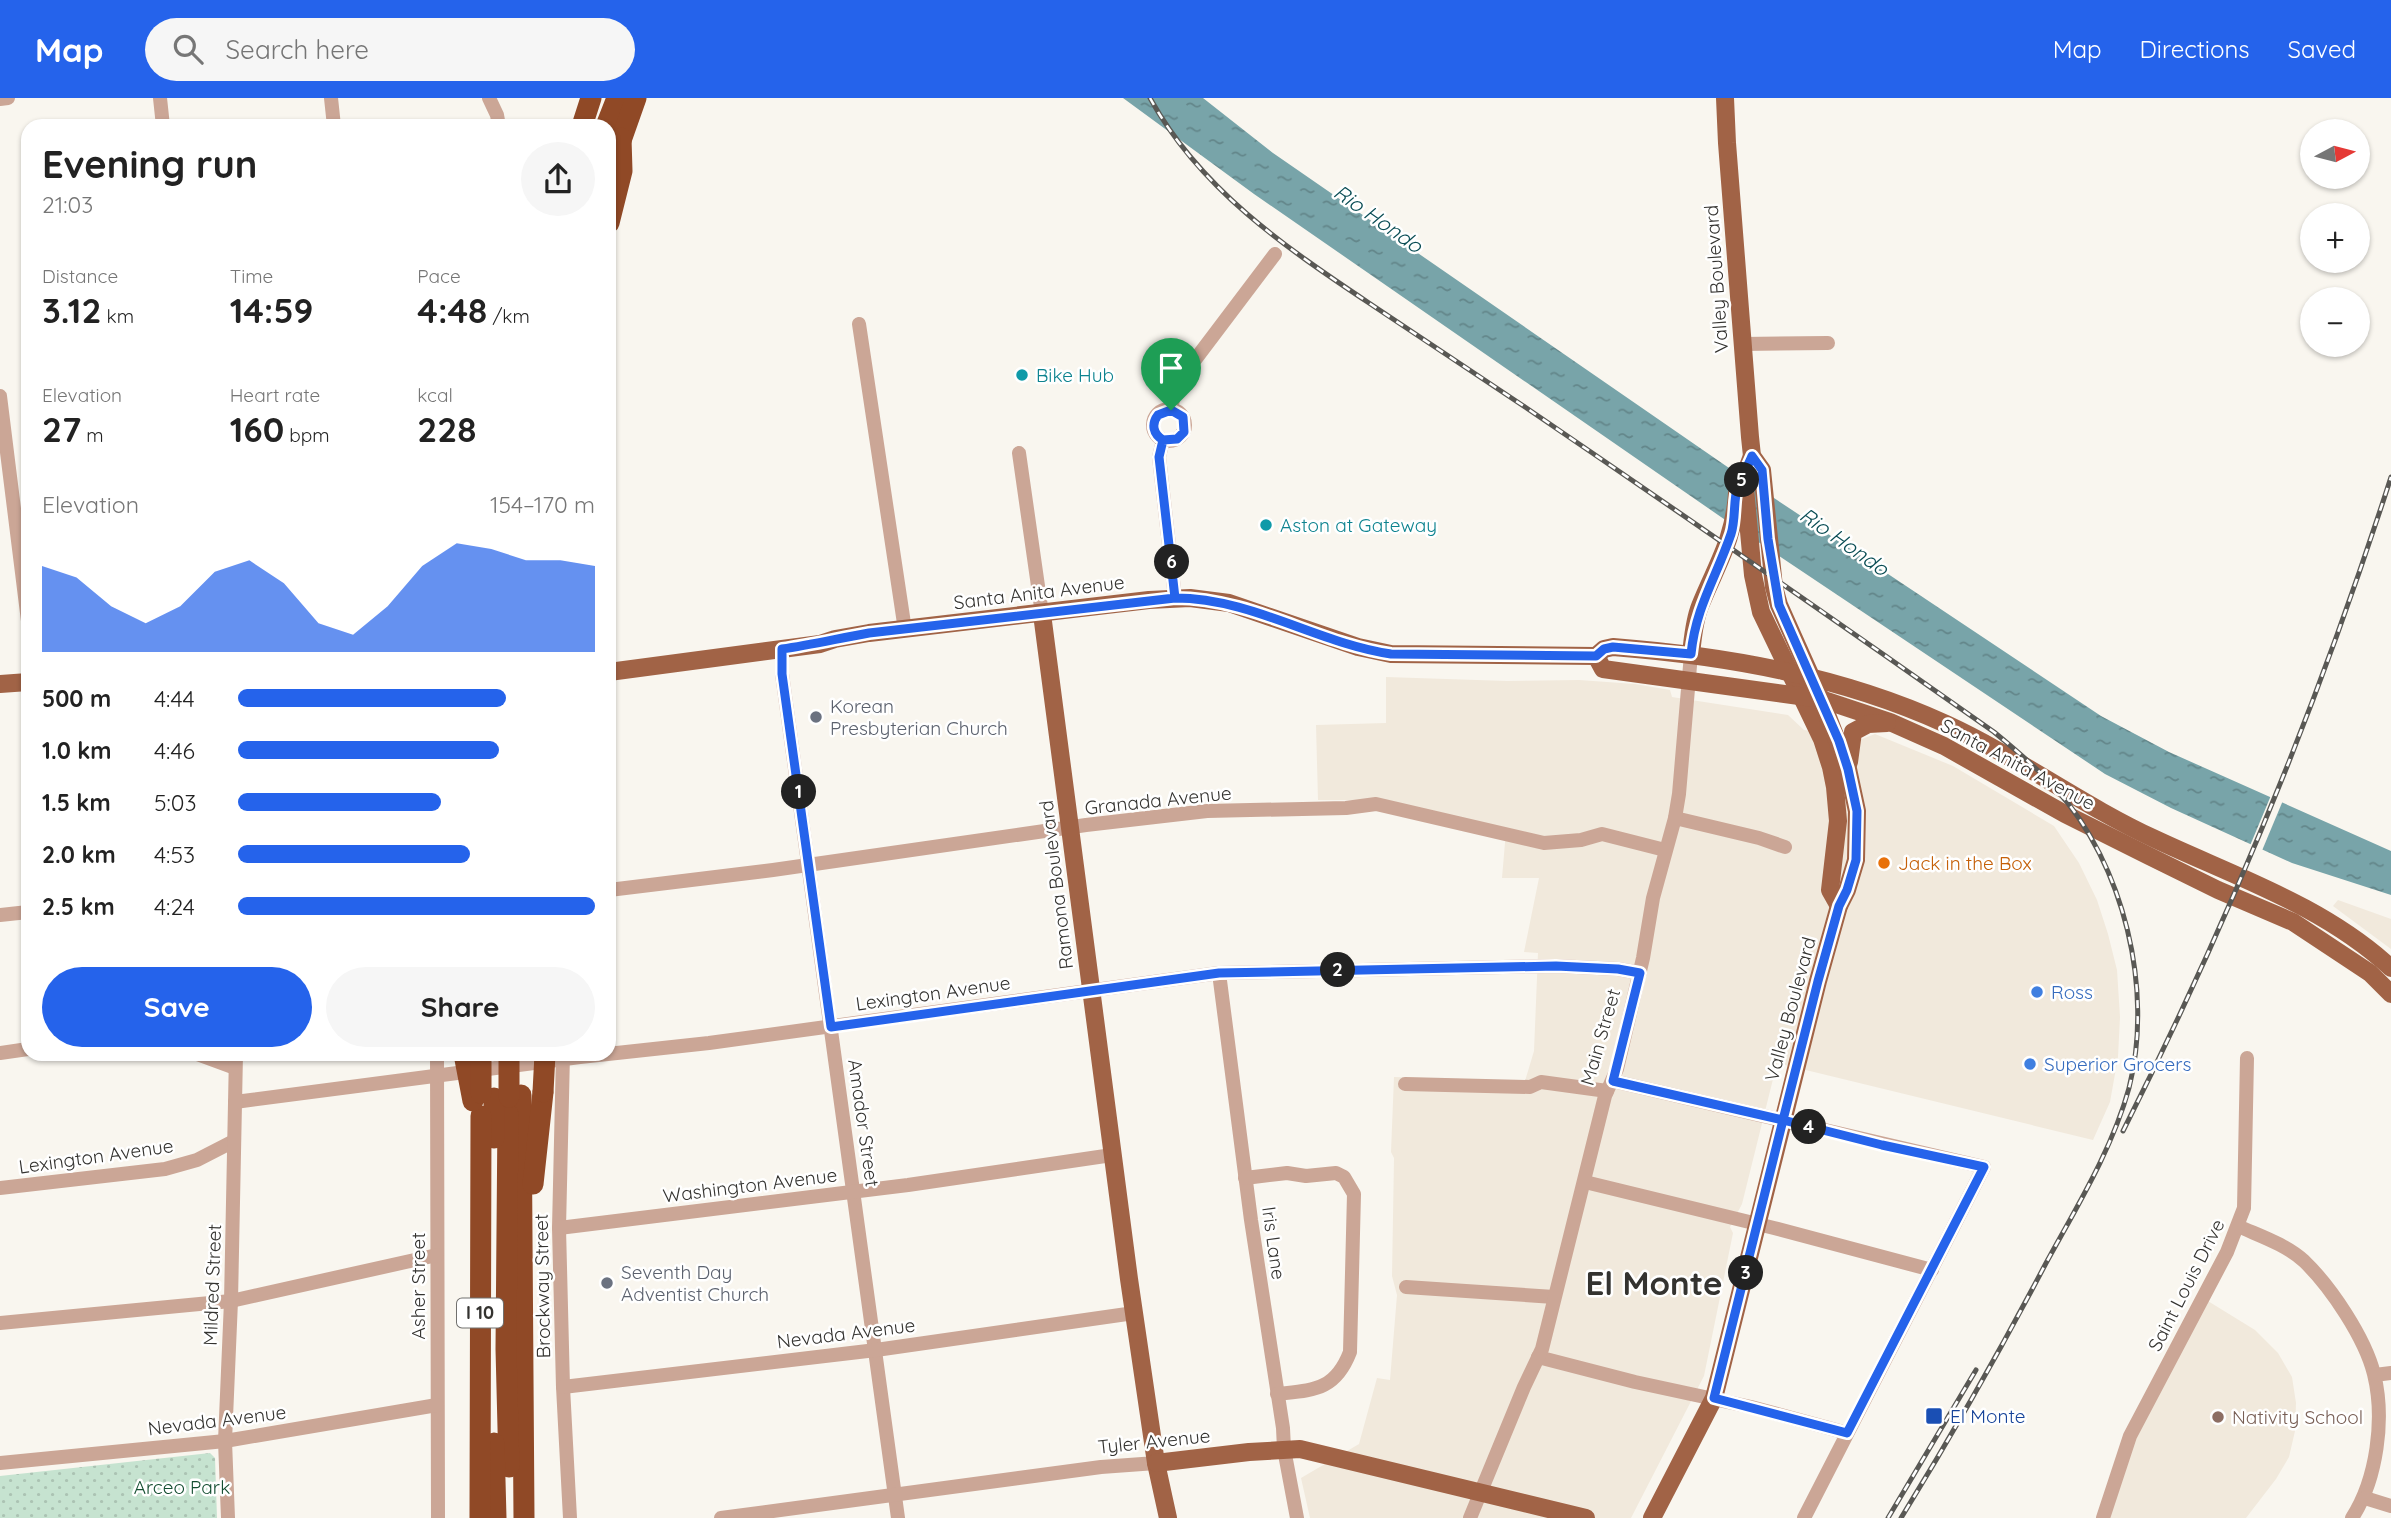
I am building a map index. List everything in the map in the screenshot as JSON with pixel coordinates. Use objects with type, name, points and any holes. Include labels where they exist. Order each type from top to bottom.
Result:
[{"type":"highway","points":[[584,119],[592,98]]},
{"type":"highway","points":[[596,119],[603,98]]},
{"type":"highway","points":[[615,119],[617,98]]},
{"type":"highway","points":[[616,129],[636,98]]},
{"type":"highway","points":[[616,142],[622,171],[616,195]]},
{"type":"highway","points":[[468,1061],[493,1100],[506,1165],[510,1518]]},
{"type":"highway","name":"I 10","points":[[483,1061],[523,1220],[524,1518]]},
{"type":"highway","points":[[495,1061],[493,1352],[496,1518]]},
{"type":"highway","points":[[493,1100],[507,1061]]},
{"type":"highway","name":"I 10","points":[[480,1518],[493,1100],[516,1061]]},
{"type":"highway","points":[[523,1220],[534,1182],[543,1092],[555,1061]]},
{"type":"main road","name":"Valley Boulevard","points":[[1722,99],[1752,456],[1744,477],[1753,575],[1761,612],[1822,739],[1835,787],[1838,821],[1830,890],[1839,906]]},
{"type":"main road","name":"Valley Boulevard","points":[[1652,1518],[1714,1398],[1818,981],[1839,906],[1856,860],[1857,811],[1848,769],[1821,699],[1779,605],[1774,587],[1762,470],[1752,456]]},
{"type":"main road","name":"Main Street","points":[[1691,654],[1693,628],[1733,530],[1738,486],[1744,477]]},
{"type":"main road","name":"Santa Anita Avenue","points":[[616,671],[820,644],[869,633],[1175,598],[1229,603],[1358,647],[1391,654],[1596,656],[1604,649],[1613,647],[1691,654],[1811,676],[1902,705],[1979,741],[2072,796],[2153,838],[2302,905],[2348,934],[2391,968]]},
{"type":"main road","name":"Ramona Boulevard","points":[[1042,614],[1134,1313],[1156,1463],[1168,1518]]},
{"type":"main road","name":"Santa Anita Avenue","points":[[1596,656],[1603,669],[1800,695],[1821,699],[1890,722],[1944,746],[2065,814],[2218,890],[2293,922],[2370,973],[2391,994]]},
{"type":"main road","points":[[0,684],[21,682]]},
{"type":"main road","points":[[1848,769],[1853,732],[1868,724],[1890,722]]},
{"type":"main road","points":[[1944,746],[1948,740],[1954,739],[1979,741]]},
{"type":"main road","name":"Tyler Avenue","points":[[1156,1463],[1284,1449],[1311,1451],[1586,1518]]},
{"type":"street","points":[[0,99],[8,98]]},
{"type":"street","points":[[160,98],[162,119]]},
{"type":"street","points":[[331,98],[333,119]]},
{"type":"street","points":[[489,98],[498,119]]},
{"type":"street","points":[[497,98],[498,119]]},
{"type":"street","points":[[1171,410],[1176,385],[1275,254]]},
{"type":"street","points":[[859,324],[905,630]]},
{"type":"street","points":[[1742,344],[1828,343]]},
{"type":"street","points":[[0,396],[21,565]]},
{"type":"street","points":[[1171,410],[1183,417],[1184,432],[1177,439],[1163,440],[1156,433],[1155,419],[1162,411],[1171,410]]},
{"type":"street","points":[[1163,440],[1159,457],[1175,598]]},
{"type":"street","name":"Ramona Boulevard","points":[[1019,453],[1042,614]]},
{"type":"street","name":"Amador Street","points":[[782,649],[782,674],[898,1518]]},
{"type":"street","name":"Main Street","points":[[1470,1518],[1538,1357],[1551,1318],[1554,1297],[1640,973],[1653,898],[1679,794],[1691,654]]},
{"type":"street","name":"Granada Avenue","points":[[616,889],[808,866],[1207,811],[1346,808],[1376,804],[1544,843],[1581,840],[1602,834],[1665,850]]},
{"type":"street","points":[[1675,818],[1785,847]]},
{"type":"street","points":[[0,915],[21,913]]},
{"type":"street","name":"Lexington Avenue","points":[[616,1050],[831,1027],[1219,973],[1556,966],[1618,969],[1640,973]]},
{"type":"street","name":"Iris Lane","points":[[1219,973],[1245,1178],[1284,1449],[1297,1518]]},
{"type":"street","points":[[0,1053],[21,1050]]},
{"type":"street","name":"Saint Louis Drive","points":[[2103,1518],[2130,1436],[2227,1252],[2244,1208],[2247,1058]]},
{"type":"street","name":"Mildred Street","points":[[228,1518],[225,1441],[231,1301],[235,1061]]},
{"type":"street","name":"Asher Street","points":[[437,1061],[438,1518]]},
{"type":"street","name":"Lexington Avenue","points":[[235,1102],[437,1077],[528,1061]]},
{"type":"street","name":"Brockway Street","points":[[557,1061],[563,1387],[570,1518]]},
{"type":"street","points":[[1405,1084],[1530,1087],[1541,1082],[1610,1086],[1783,1120],[1984,1167],[1804,1518]]},
{"type":"street","name":"Lexington Avenue","points":[[0,1188],[165,1169],[197,1160],[234,1141]]},
{"type":"street","name":"Washington Avenue","points":[[559,1228],[853,1192],[1112,1155]]},
{"type":"street","points":[[1245,1178],[1287,1173],[1306,1176],[1336,1173],[1344,1177],[1353,1194],[1352,1335],[1345,1366],[1327,1385],[1315,1390],[1277,1394]]},
{"type":"street","points":[[1585,1182],[1932,1270]]},
{"type":"street","points":[[2238,1226],[2284,1247],[2304,1261],[2341,1308],[2375,1375],[2379,1427],[2365,1498],[2352,1518]]},
{"type":"street","points":[[0,1323],[231,1301],[437,1255]]},
{"type":"street","points":[[1406,1287],[1554,1297]]},
{"type":"street","name":"Nevada Avenue","points":[[563,1387],[876,1350],[1134,1313]]},
{"type":"street","points":[[1538,1357],[1635,1382],[1714,1398],[1847,1433]]},
{"type":"street","points":[[2375,1375],[2391,1373]]},
{"type":"street","name":"Nevada Avenue","points":[[0,1463],[225,1441],[437,1405]]},
{"type":"street","name":"Tyler Avenue","points":[[722,1518],[1101,1467],[1156,1463]]},
{"type":"street","points":[[2365,1498],[2391,1506]]},
{"type":"shaded area","points":[[1386,677],[1507,681],[1579,680],[1635,684],[1670,690],[1672,697],[1788,715],[1804,730],[1862,739],[1875,734],[1953,766],[2054,826],[2079,863],[2097,900],[2108,934],[2117,970],[2120,1017],[2118,1057],[2110,1102],[2093,1140],[1777,1063],[1742,1204],[1730,1227],[1733,1233],[1704,1376],[1631,1518],[1310,1518],[1301,1478],[1359,1444],[1377,1378],[1390,1380],[1397,1295],[1392,1276],[1394,1158],[1391,1152],[1394,1077],[1525,1081],[1534,1051],[1538,953],[1524,952],[1539,878],[1502,878],[1506,831],[1384,800],[1318,800],[1316,725],[1386,723]]},
{"type":"shaded area","points":[[2338,900],[2391,919],[2391,949],[2333,906]]},
{"type":"shaded area","name":"Nativity School","points":[[2203,1298],[2255,1330],[2278,1353],[2292,1377],[2296,1403],[2295,1431],[2289,1457],[2246,1518],[2103,1518],[2111,1489]]},
{"type":"green space","name":"Arceo Park","points":[[210,1453],[215,1458],[217,1518],[0,1518],[0,1476]]},
{"type":"water","points":[[1123,98],[1203,98],[1273,153],[1729,468],[2101,716],[2169,752],[2391,851],[2391,895],[2292,863],[2171,808],[2105,774],[1721,517],[1254,194]]},
{"type":"pier","points":[[2272,793],[2284,798],[2261,853],[2249,848]]},
{"type":"railway","points":[[1150,98],[1170,131],[1194,161],[1219,188],[1276,238],[1994,732],[2056,789],[2080,819],[2100,854],[2116,891],[2135,970],[2138,1010],[2136,1050],[2129,1088],[2113,1134],[2081,1200],[1975,1393],[1901,1518]]},
{"type":"railway","points":[[2123,1131],[2199,972],[2270,809],[2334,644],[2391,477]]},
{"type":"railway","points":[[1888,1518],[1976,1370]]},
{"type":"place","name":"Bike Hub","points":[[1022,375]]},
{"type":"place","name":"Aston at Gateway","points":[[1266,525]]},
{"type":"place","name":"Korean Presbyterian Church","points":[[816,717]]},
{"type":"place","name":"Jack in the Box","points":[[1884,863]]},
{"type":"place","name":"Ross","points":[[2037,992]]},
{"type":"place","name":"Superior Grocers","points":[[2030,1064]]},
{"type":"place","name":"Seventh Day Adventist Church","points":[[607,1283]]},
{"type":"place","name":"El Monte","points":[[1934,1416]]},
{"type":"place","name":"Nativity School","points":[[2218,1417]]},
{"type":"district","name":"El Monte","points":[[1654,1283]]},
{"type":"route","points":[[1171,410],[1162,411],[1158,415],[1154,429],[1163,440],[1159,457],[1175,598],[869,633],[782,649],[782,674],[831,1027],[1219,973],[1556,966],[1618,969],[1640,973],[1613,1081],[1783,1120],[1714,1398],[1847,1433],[1984,1167],[1783,1120],[1839,906],[1856,860],[1858,834],[1854,792],[1839,741],[1779,605],[1774,587],[1762,470],[1752,456],[1738,486],[1733,530],[1693,628],[1691,654],[1613,647],[1604,649],[1596,656],[1391,654],[1358,647],[1229,603],[1175,598],[1173,573],[1159,457],[1159,451],[1163,440],[1172,441],[1181,436],[1185,422],[1180,414],[1171,410]]},
{"type":"water label","name":"Rio Hondo","points":[[1378,219]]},
{"type":"water label","name":"Rio Hondo","points":[[1844,542]]}]
